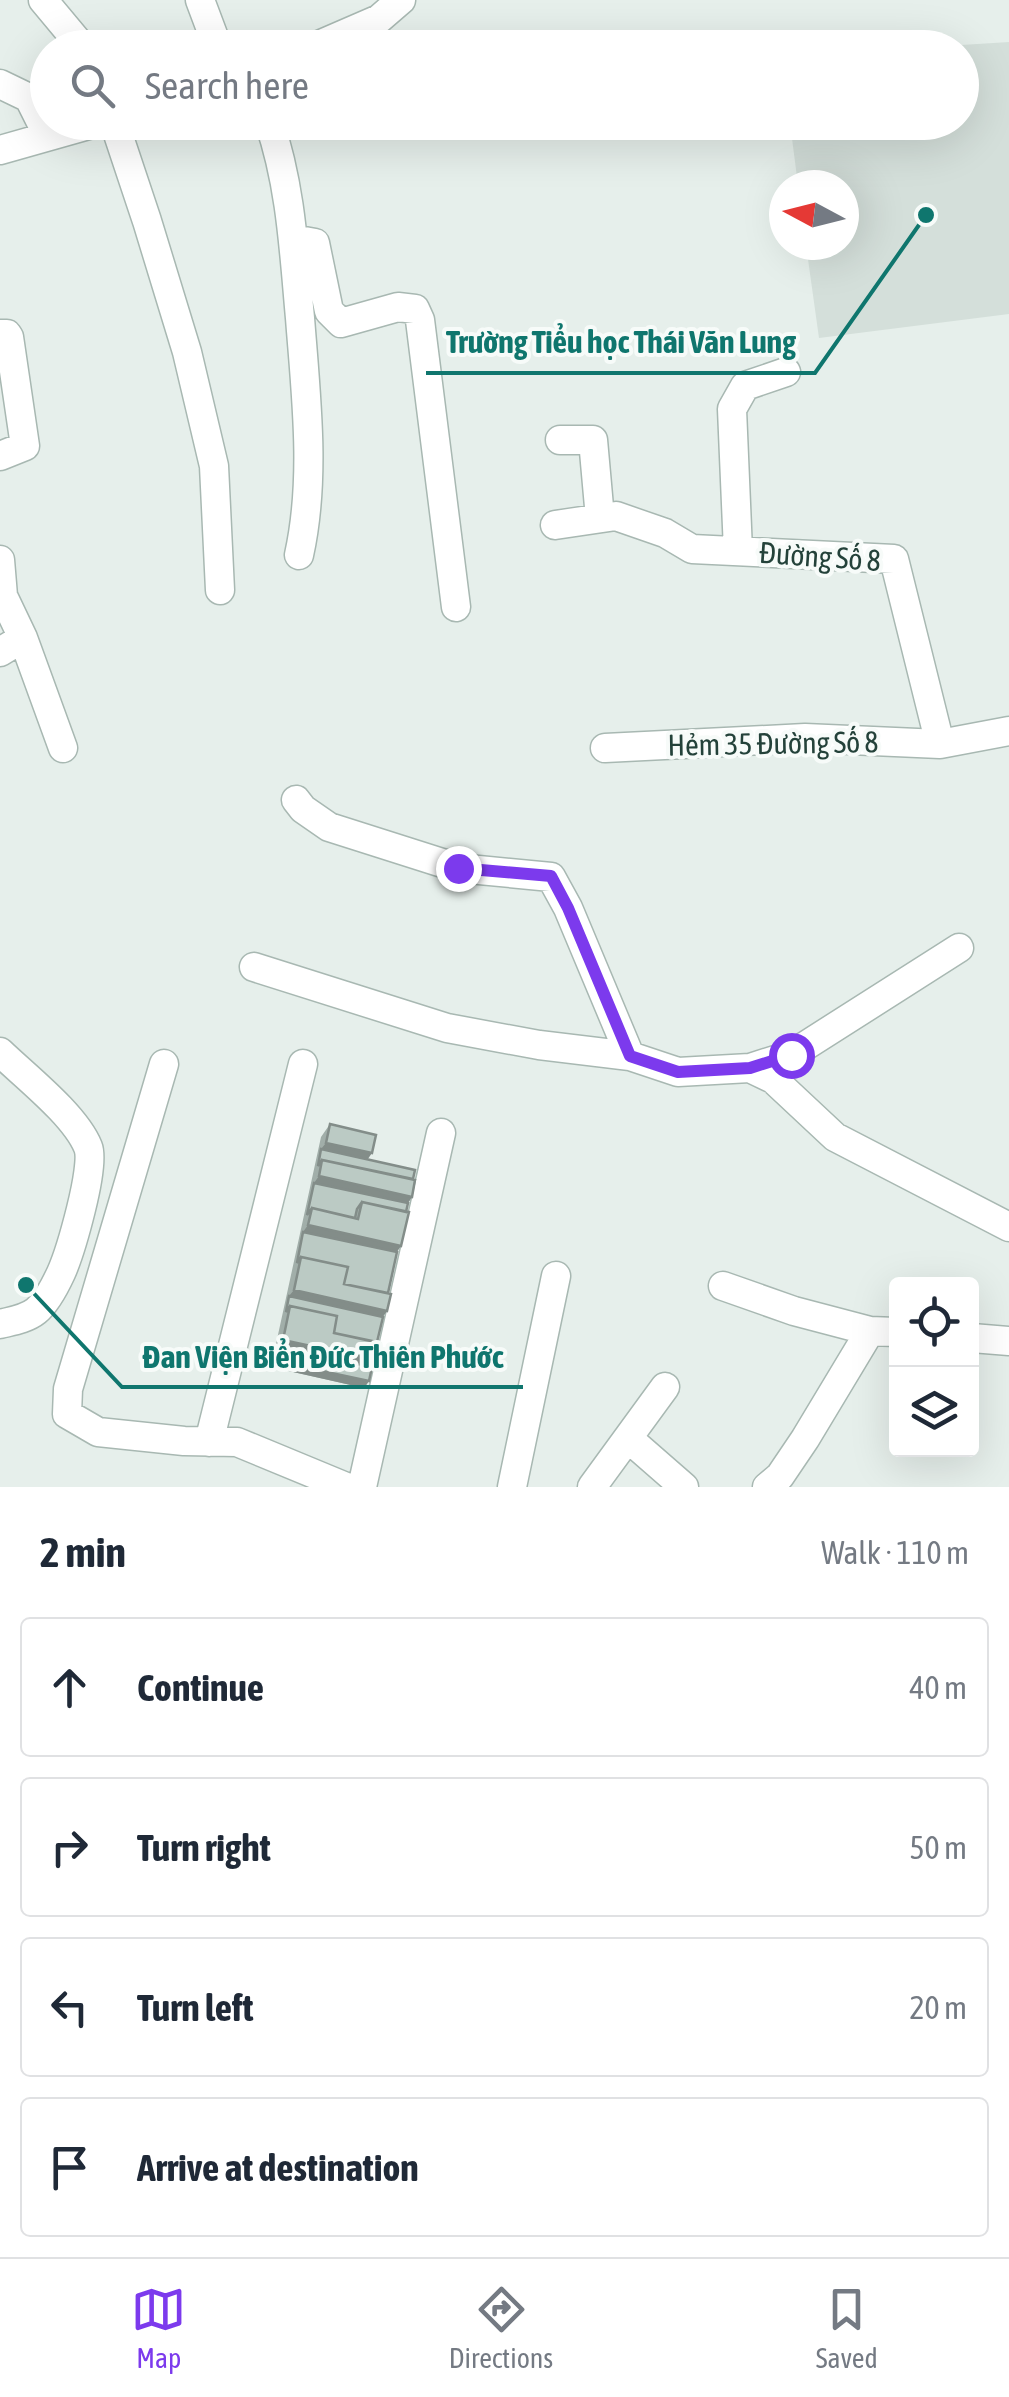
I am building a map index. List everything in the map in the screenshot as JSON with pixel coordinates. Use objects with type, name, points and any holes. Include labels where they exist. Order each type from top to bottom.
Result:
[{"type":"street","points":[[43,0],[68,30]]},
{"type":"street","points":[[200,0],[211,30]]},
{"type":"street","points":[[354,30],[379,19],[401,0]]},
{"type":"street","points":[[0,84],[30,100]]},
{"type":"street","points":[[0,150],[34,140]]},
{"type":"street","points":[[120,140],[187,352],[214,466],[220,590]]},
{"type":"street","points":[[275,140],[293,238],[308,416],[306,522],[299,555]]},
{"type":"street","points":[[293,238],[316,242],[329,311],[341,323],[398,307],[416,309],[456,607]]},
{"type":"street","points":[[0,334],[9,337],[25,446],[0,456]]},
{"type":"street","points":[[738,552],[732,408],[745,386],[786,372]]},
{"type":"street","points":[[560,440],[592,440],[600,518]]},
{"type":"street","name":"Đường Số 8","points":[[555,525],[616,516],[665,534],[692,549],[894,559],[940,744]]},
{"type":"street","points":[[0,560],[11,645],[63,748]]},
{"type":"street","points":[[940,744],[1009,731]]},
{"type":"street","name":"Hẻm 35 Đường Số 8","points":[[605,748],[804,738],[940,744]]},
{"type":"street","points":[[296,800],[329,828],[458,868],[551,876],[630,1056]]},
{"type":"street","points":[[254,967],[446,1028],[630,1056],[678,1072],[750,1068],[791,1055],[958,948]]},
{"type":"street","points":[[0,1052],[78,1127],[90,1152],[90,1173],[63,1270],[49,1296],[35,1312],[0,1324]]},
{"type":"street","points":[[164,1064],[68,1389],[67,1414],[98,1432],[237,1442],[346,1487]]},
{"type":"street","points":[[209,1442],[303,1064]]},
{"type":"street","points":[[750,1068],[773,1079],[835,1137],[1009,1227]]},
{"type":"street","points":[[362,1487],[441,1133]]},
{"type":"street","points":[[512,1487],[556,1276]]},
{"type":"street","points":[[723,1286],[794,1312],[883,1331],[780,1476],[767,1487]]},
{"type":"street","points":[[979,1339],[1009,1341]]},
{"type":"street","points":[[592,1487],[664,1387]]},
{"type":"street","points":[[629,1439],[684,1487]]},
{"type":"shaded area","points":[[1009,42],[1009,314],[819,338],[808,260],[859,260],[859,170],[796,170],[792,140],[979,140],[979,44]]},
{"type":"building","points":[[330,1124],[376,1135],[372,1153],[326,1143]]},
{"type":"building","points":[[321,1149],[415,1170],[413,1179],[322,1160],[318,1166]]},
{"type":"building","points":[[322,1160],[415,1180],[412,1197],[319,1176]]},
{"type":"building","points":[[314,1183],[408,1203],[406,1212],[362,1202],[355,1218],[312,1208],[307,1215]]},
{"type":"building","points":[[362,1202],[409,1212],[401,1246],[308,1225],[312,1208],[358,1219]]},
{"type":"building","points":[[303,1232],[397,1252],[388,1293],[344,1284],[348,1267],[301,1257],[297,1263]]},
{"type":"building","points":[[301,1257],[348,1267],[344,1284],[391,1294],[387,1311],[294,1290]]},
{"type":"building","points":[[289,1296],[383,1317],[377,1342],[334,1333],[337,1316],[290,1306],[286,1312]]},
{"type":"building","points":[[290,1306],[337,1316],[334,1333],[380,1343],[376,1360],[283,1340]]},
{"type":"building","points":[[278,1346],[372,1367],[369,1381],[275,1361]]},
{"type":"place","name":"Trường Tiểu học Thái Văn Lung","points":[[926,215]]},
{"type":"place","name":"Đan Viện Biển Đức Thiên Phước","points":[[26,1285]]},
{"type":"route","points":[[458,868],[551,876],[630,1056],[678,1072],[750,1068],[791,1055]]}]
